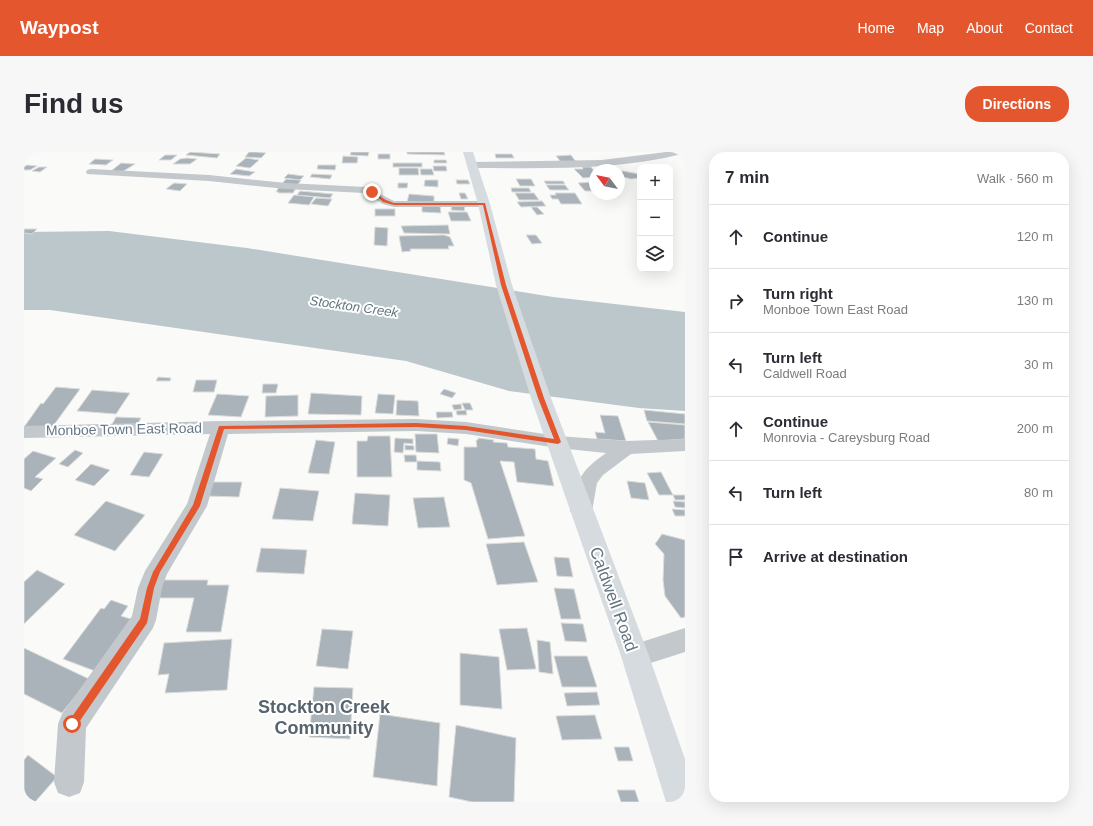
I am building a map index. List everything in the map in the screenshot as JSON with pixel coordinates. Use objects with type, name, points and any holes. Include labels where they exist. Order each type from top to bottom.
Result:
[{"type":"main road","name":"Caldwell Road","points":[[468,152],[484,204],[504,285],[541,398],[634,656],[683,802]]},
{"type":"street","points":[[473,165],[610,163],[640,160],[678,152]]},
{"type":"street","points":[[640,160],[685,161]]},
{"type":"street","points":[[91,172],[209,178],[286,186],[366,190],[372,192],[384,201],[394,204],[484,204]]},
{"type":"street","name":"Monboe Town East Road","points":[[24,432],[221,427],[416,425],[452,427],[558,442],[626,448],[685,445]]},
{"type":"street","points":[[69,782],[72,724],[144,620],[150,588],[157,572],[197,506],[221,427]]},
{"type":"street","points":[[581,511],[587,482],[596,470],[626,448]]},
{"type":"street","points":[[634,656],[685,640]]},
{"type":"water","name":"Stockton Creek","points":[[109,231],[247,248],[553,297],[685,312],[685,411],[639,408],[509,391],[406,361],[50,310],[24,310],[24,232]]},
{"type":"building","points":[[190,152],[220,154],[217,158],[186,155]]},
{"type":"building","points":[[249,152],[266,153],[261,158],[245,157]]},
{"type":"building","points":[[351,152],[369,152],[368,156],[350,155]]},
{"type":"building","points":[[407,152],[444,152],[445,155],[407,154]]},
{"type":"building","points":[[378,154],[390,154],[390,159],[378,159]]},
{"type":"building","points":[[495,154],[512,154],[514,158],[496,158]]},
{"type":"building","points":[[165,155],[177,155],[171,160],[159,160]]},
{"type":"building","points":[[571,155],[576,162],[561,162],[556,156]]},
{"type":"building","points":[[343,156],[358,157],[357,163],[342,163]]},
{"type":"building","points":[[246,158],[259,160],[250,168],[236,166]]},
{"type":"building","points":[[95,159],[113,160],[106,165],[89,164]]},
{"type":"building","points":[[180,159],[197,159],[190,164],[173,164]]},
{"type":"building","points":[[434,160],[446,160],[447,163],[434,163]]},
{"type":"building","points":[[121,163],[135,164],[122,172],[111,171]]},
{"type":"building","points":[[393,163],[422,163],[422,167],[393,167]]},
{"type":"building","points":[[27,165],[37,166],[30,170],[24,170],[24,167]]},
{"type":"building","points":[[318,165],[336,165],[335,170],[317,169]]},
{"type":"building","points":[[433,166],[446,166],[447,171],[434,171]]},
{"type":"building","points":[[39,167],[47,167],[40,172],[32,171]]},
{"type":"building","points":[[582,167],[589,167],[589,178],[583,178],[574,169],[583,169]]},
{"type":"building","points":[[399,168],[418,168],[419,175],[399,175]]},
{"type":"building","points":[[236,169],[255,172],[249,176],[230,174]]},
{"type":"building","points":[[420,169],[432,169],[434,175],[421,175]]},
{"type":"building","points":[[625,171],[637,174],[637,178],[625,177]]},
{"type":"building","points":[[288,174],[304,176],[300,180],[284,178]]},
{"type":"building","points":[[312,174],[332,175],[330,179],[310,177]]},
{"type":"building","points":[[286,179],[301,180],[297,186],[281,185]]},
{"type":"building","points":[[516,179],[531,179],[535,186],[520,186]]},
{"type":"building","points":[[425,180],[438,180],[438,187],[424,186]]},
{"type":"building","points":[[456,180],[468,180],[470,184],[457,184]]},
{"type":"building","points":[[544,181],[563,181],[565,184],[546,184]]},
{"type":"building","points":[[589,182],[589,191],[585,191],[578,183]]},
{"type":"building","points":[[174,183],[187,184],[180,191],[166,189]]},
{"type":"building","points":[[398,183],[408,183],[407,188],[398,188]]},
{"type":"building","points":[[546,185],[565,185],[569,190],[550,190]]},
{"type":"building","points":[[279,187],[296,188],[293,193],[278,193],[279,192],[276,192]]},
{"type":"building","points":[[511,188],[529,188],[531,192],[512,192]]},
{"type":"building","points":[[300,191],[333,194],[330,198],[297,195]]},
{"type":"building","points":[[459,193],[465,193],[468,199],[461,199]]},
{"type":"building","points":[[515,193],[534,193],[539,200],[519,200]]},
{"type":"building","points":[[555,193],[575,193],[582,204],[561,204],[558,199],[552,199],[550,195],[556,195]]},
{"type":"building","points":[[409,194],[434,196],[434,203],[407,202]]},
{"type":"building","points":[[294,195],[314,197],[309,205],[288,203]]},
{"type":"building","points":[[316,198],[332,199],[328,206],[311,204]]},
{"type":"building","points":[[542,201],[546,206],[521,207],[517,202]]},
{"type":"building","points":[[422,205],[440,206],[441,213],[422,212]]},
{"type":"building","points":[[452,205],[465,206],[464,211],[451,210]]},
{"type":"building","points":[[531,207],[537,207],[544,214],[537,215]]},
{"type":"building","points":[[375,209],[395,209],[395,216],[375,216]]},
{"type":"building","points":[[448,212],[467,212],[471,221],[451,221]]},
{"type":"building","points":[[448,225],[450,234],[404,233],[401,226]]},
{"type":"building","points":[[375,227],[388,228],[387,246],[374,245]]},
{"type":"building","points":[[24,229],[37,229],[32,234],[24,233]]},
{"type":"building","points":[[444,235],[450,237],[454,246],[448,246],[449,249],[410,249],[411,251],[402,252],[399,236]]},
{"type":"building","points":[[526,235],[536,235],[542,243],[532,244]]},
{"type":"building","points":[[158,377],[171,378],[170,381],[156,381]]},
{"type":"building","points":[[196,380],[217,380],[214,392],[193,392]]},
{"type":"building","points":[[263,384],[278,384],[276,393],[262,393]]},
{"type":"building","points":[[56,387],[80,389],[51,429],[24,427],[41,403],[43,404]]},
{"type":"building","points":[[444,389],[456,393],[452,398],[440,394]]},
{"type":"building","points":[[92,390],[130,393],[116,414],[77,411]]},
{"type":"building","points":[[311,393],[362,396],[361,415],[308,414]]},
{"type":"building","points":[[217,394],[249,396],[241,417],[208,415]]},
{"type":"building","points":[[378,394],[395,395],[393,414],[375,413]]},
{"type":"building","points":[[298,395],[298,416],[265,417],[266,396]]},
{"type":"building","points":[[397,400],[418,401],[419,416],[396,415]]},
{"type":"building","points":[[462,403],[470,403],[473,410],[465,410]]},
{"type":"building","points":[[461,404],[462,409],[454,410],[452,405]]},
{"type":"building","points":[[466,410],[467,415],[457,415],[456,411]]},
{"type":"building","points":[[644,410],[685,414],[685,424],[647,421]]},
{"type":"building","points":[[436,412],[452,412],[453,417],[437,418]]},
{"type":"building","points":[[600,415],[618,416],[626,441],[597,439],[595,432],[605,433]]},
{"type":"building","points":[[116,417],[141,418],[136,427],[111,426]]},
{"type":"building","points":[[648,422],[685,425],[685,439],[658,441]]},
{"type":"building","points":[[415,434],[437,434],[439,453],[416,452]]},
{"type":"building","points":[[368,436],[390,436],[392,477],[357,477],[357,441],[367,441]]},
{"type":"building","points":[[395,438],[413,439],[413,444],[404,443],[403,453],[394,452]]},
{"type":"building","points":[[448,438],[459,439],[458,446],[447,444]]},
{"type":"building","points":[[478,438],[494,440],[493,442],[507,443],[508,447],[535,449],[536,459],[548,461],[554,486],[517,482],[514,462],[500,461],[525,536],[488,539],[471,483],[464,480],[464,447],[477,447],[476,440],[478,440]]},
{"type":"building","points":[[316,440],[335,442],[329,474],[308,473]]},
{"type":"building","points":[[405,445],[414,446],[414,450],[405,450]]},
{"type":"building","points":[[75,450],[83,453],[68,467],[59,464]]},
{"type":"building","points":[[33,451],[56,458],[35,477],[43,479],[31,491],[24,488],[24,459]]},
{"type":"building","points":[[144,452],[163,454],[149,477],[130,475]]},
{"type":"building","points":[[404,455],[416,455],[417,462],[405,462]]},
{"type":"building","points":[[417,461],[440,462],[441,471],[417,470]]},
{"type":"building","points":[[91,464],[110,470],[94,486],[75,480]]},
{"type":"building","points":[[661,472],[673,495],[659,495],[647,473]]},
{"type":"building","points":[[627,481],[645,483],[649,500],[631,498]]},
{"type":"building","points":[[210,482],[242,482],[239,497],[206,496]]},
{"type":"building","points":[[280,488],[319,491],[313,521],[272,519]]},
{"type":"building","points":[[355,493],[390,495],[388,526],[352,524]]},
{"type":"building","points":[[673,495],[685,495],[685,500],[675,500]]},
{"type":"building","points":[[444,497],[450,527],[418,528],[413,498]]},
{"type":"building","points":[[106,501],[145,515],[115,551],[74,535]]},
{"type":"building","points":[[673,501],[685,502],[685,508],[675,507]]},
{"type":"building","points":[[672,509],[685,510],[685,516],[675,516]]},
{"type":"building","points":[[662,534],[685,540],[685,617],[681,618],[665,596],[663,580],[664,554],[655,544]]},
{"type":"building","points":[[524,542],[538,582],[497,585],[486,544]]},
{"type":"building","points":[[261,548],[307,550],[304,574],[256,572]]},
{"type":"building","points":[[554,557],[569,558],[573,577],[557,576]]},
{"type":"building","points":[[37,570],[65,584],[24,624],[24,582]]},
{"type":"building","points":[[163,580],[208,580],[207,585],[229,585],[221,632],[186,632],[194,598],[158,598]]},
{"type":"building","points":[[554,588],[574,589],[581,619],[561,619]]},
{"type":"building","points":[[111,600],[128,606],[121,616],[131,619],[95,671],[63,659],[101,608],[104,609]]},
{"type":"building","points":[[561,623],[583,624],[587,642],[565,641]]},
{"type":"building","points":[[527,628],[536,669],[507,670],[499,629]]},
{"type":"building","points":[[322,629],[353,631],[348,669],[316,666]]},
{"type":"building","points":[[232,639],[227,690],[165,693],[169,674],[158,675],[164,643]]},
{"type":"building","points":[[537,640],[550,642],[553,674],[539,672]]},
{"type":"building","points":[[24,648],[89,679],[62,713],[24,694]]},
{"type":"building","points":[[460,653],[499,657],[502,709],[460,705]]},
{"type":"building","points":[[554,656],[587,656],[597,687],[562,687]]},
{"type":"building","points":[[314,687],[353,688],[350,739],[309,737]]},
{"type":"building","points":[[597,692],[600,705],[567,706],[564,693]]},
{"type":"building","points":[[380,714],[440,723],[437,786],[373,777]]},
{"type":"building","points":[[595,715],[602,739],[562,740],[556,716]]},
{"type":"building","points":[[456,725],[516,738],[514,802],[472,802],[449,797]]},
{"type":"building","points":[[614,747],[629,747],[633,761],[618,761]]},
{"type":"building","points":[[28,755],[57,777],[35,802],[24,802],[24,760]]},
{"type":"building","points":[[617,790],[635,790],[639,802],[621,802]]},
{"type":"district","name":"Stockton Creek Community","points":[[324,717]]},
{"type":"route","points":[[72,724],[131,641],[144,620],[150,588],[157,572],[197,506],[201,488],[221,427],[356,427],[416,425],[466,428],[558,442],[541,398],[504,285],[484,204],[394,204],[384,201],[372,192]]}]
